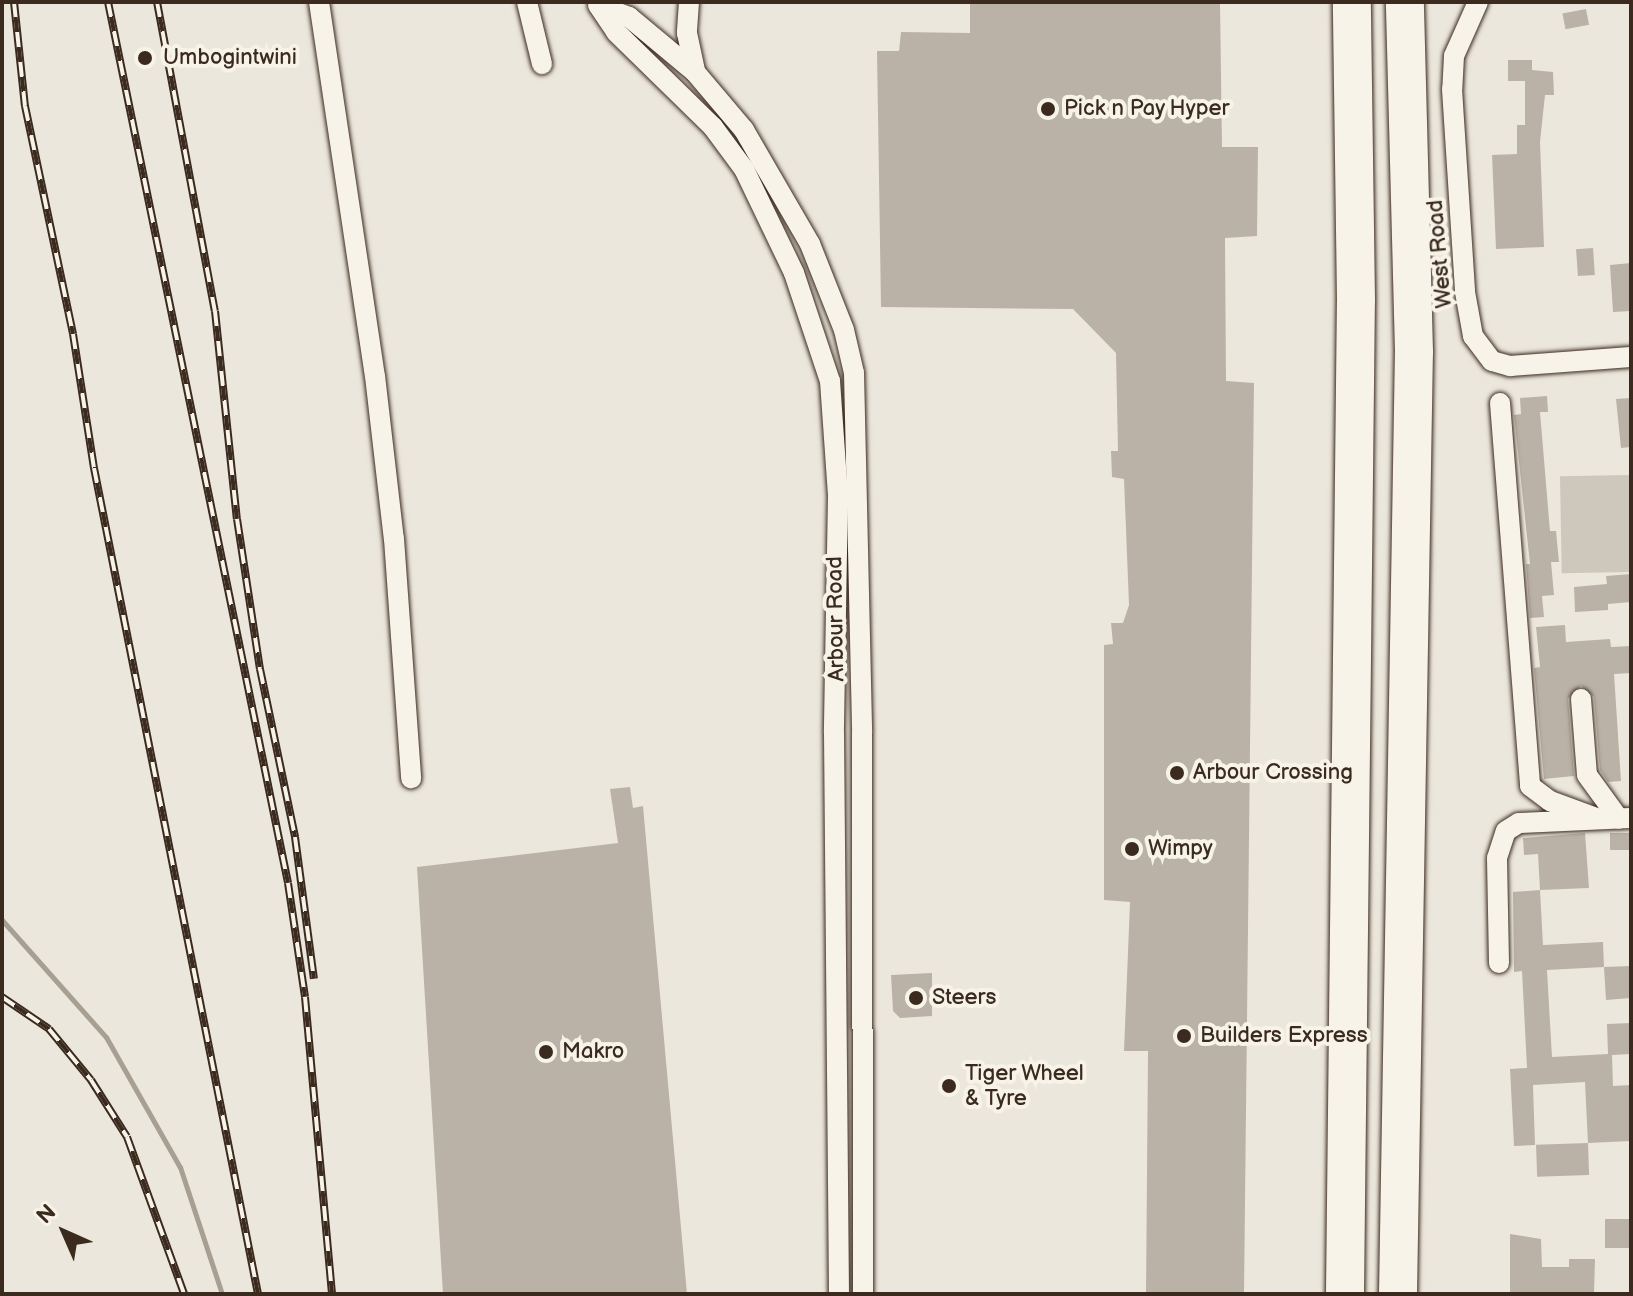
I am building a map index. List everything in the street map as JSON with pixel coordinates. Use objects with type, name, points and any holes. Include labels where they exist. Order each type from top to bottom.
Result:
[{"type":"highway","points":[[1345,1294],[1356,316],[1352,2]]},
{"type":"highway","points":[[1398,1294],[1414,352],[1405,2]]},
{"type":"street","points":[[319,2],[377,391],[394,539],[411,778]]},
{"type":"street","points":[[527,2],[542,64]]},
{"type":"street","points":[[689,2],[687,33],[695,72]]},
{"type":"street","name":"West Road","points":[[1478,2],[1454,56],[1452,89],[1465,292],[1473,336],[1492,361],[1510,366],[1631,357]]},
{"type":"street","points":[[597,4],[629,17]]},
{"type":"street","name":"Arbour Road","points":[[629,17],[695,72],[744,130],[783,191],[844,330],[854,373],[862,733],[863,1294]]},
{"type":"street","name":"Arbour Road","points":[[629,17],[682,93],[744,169],[794,273],[830,381],[838,495],[834,733],[839,1294]]},
{"type":"street","points":[[1500,403],[1528,776],[1540,796],[1616,819]]},
{"type":"street","points":[[1581,699],[1587,775],[1616,819]]},
{"type":"street","points":[[1499,963],[1497,858],[1501,837],[1519,823],[1616,819]]},
{"type":"shaded area","points":[[1629,475],[1631,572],[1562,573],[1560,476]]},
{"type":"building","name":"Arbour Crossing","points":[[970,2],[1220,2],[1222,147],[1258,147],[1257,236],[1225,238],[1226,381],[1254,383],[1244,1294],[1146,1294],[1148,1051],[1124,1051],[1130,902],[1104,900],[1104,645],[1113,644],[1111,623],[1123,623],[1129,605],[1124,479],[1112,477],[1111,451],[1118,451],[1116,353],[1073,309],[881,307],[877,51],[899,51],[901,32],[970,33]]},
{"type":"building","points":[[1586,9],[1589,25],[1565,29],[1562,14]]},
{"type":"building","points":[[1508,60],[1532,60],[1532,70],[1553,72],[1554,95],[1545,95],[1540,142],[1544,247],[1496,249],[1492,155],[1517,154],[1517,125],[1525,125],[1525,81],[1508,81]]},
{"type":"building","points":[[1593,248],[1595,275],[1578,276],[1576,249]]},
{"type":"building","points":[[1631,263],[1631,311],[1613,312],[1610,265]]},
{"type":"building","points":[[1547,396],[1548,412],[1540,412],[1550,531],[1556,531],[1559,562],[1551,562],[1554,595],[1542,596],[1544,617],[1530,618],[1526,564],[1530,564],[1514,415],[1521,414],[1520,398]]},
{"type":"building","points":[[1631,398],[1631,447],[1621,448],[1616,399]]},
{"type":"building","points":[[1631,574],[1631,602],[1608,604],[1608,610],[1575,612],[1574,587],[1607,584],[1606,576]]},
{"type":"building","points":[[1565,625],[1566,642],[1610,639],[1611,647],[1631,646],[1631,673],[1614,674],[1621,781],[1608,782],[1600,770],[1594,697],[1581,686],[1568,699],[1574,776],[1544,779],[1534,668],[1540,667],[1536,627]]},
{"type":"building","name":"Makro","points":[[630,787],[633,808],[643,806],[687,1294],[443,1294],[417,867],[618,843],[610,789]]},
{"type":"building","points":[[1585,833],[1589,888],[1540,890],[1538,854],[1524,855],[1523,838]]},
{"type":"building","points":[[1610,833],[1631,833],[1631,850],[1610,850]]},
{"type":"building","points":[[1540,890],[1543,945],[1603,942],[1604,967],[1547,970],[1552,1057],[1608,1054],[1607,1024],[1631,1023],[1631,1054],[1612,1055],[1613,1086],[1631,1085],[1631,1141],[1588,1143],[1585,1082],[1533,1085],[1535,1145],[1514,1146],[1510,1069],[1527,1068],[1522,971],[1514,972],[1513,892]]},
{"type":"building","points":[[1630,966],[1631,998],[1606,1000],[1604,967]]},
{"type":"building","points":[[932,973],[932,1016],[900,1018],[893,1011],[891,975]]},
{"type":"building","points":[[1588,1143],[1589,1175],[1537,1177],[1536,1145]]},
{"type":"building","points":[[1605,1219],[1631,1219],[1631,1248],[1605,1248]]},
{"type":"building","points":[[1510,1234],[1541,1239],[1542,1267],[1569,1267],[1569,1259],[1595,1259],[1594,1294],[1510,1294]]},
{"type":"waterway","points":[[2,920],[106,1037],[180,1167],[222,1294]]},
{"type":"railway","points":[[14,2],[25,106],[73,334],[94,468],[258,1294]]},
{"type":"railway","points":[[108,2],[288,883],[305,997],[332,1294]]},
{"type":"railway","points":[[157,2],[215,311],[237,519],[260,669],[295,837],[314,979]]},
{"type":"railway","points":[[2,997],[49,1029],[91,1080],[127,1137],[184,1294]]},
{"type":"place","name":"Umbogintwini","points":[[145,58]]},
{"type":"place","name":"Pick n Pay Hyper","points":[[1048,109]]},
{"type":"place","name":"Arbour Crossing","points":[[1177,773]]},
{"type":"place","name":"Wimpy","points":[[1132,849]]},
{"type":"place","name":"Steers","points":[[916,998]]},
{"type":"place","name":"Builders Express","points":[[1184,1036]]},
{"type":"place","name":"Makro","points":[[546,1052]]},
{"type":"place","name":"Tiger Wheel & Tyre","points":[[949,1086]]}]
